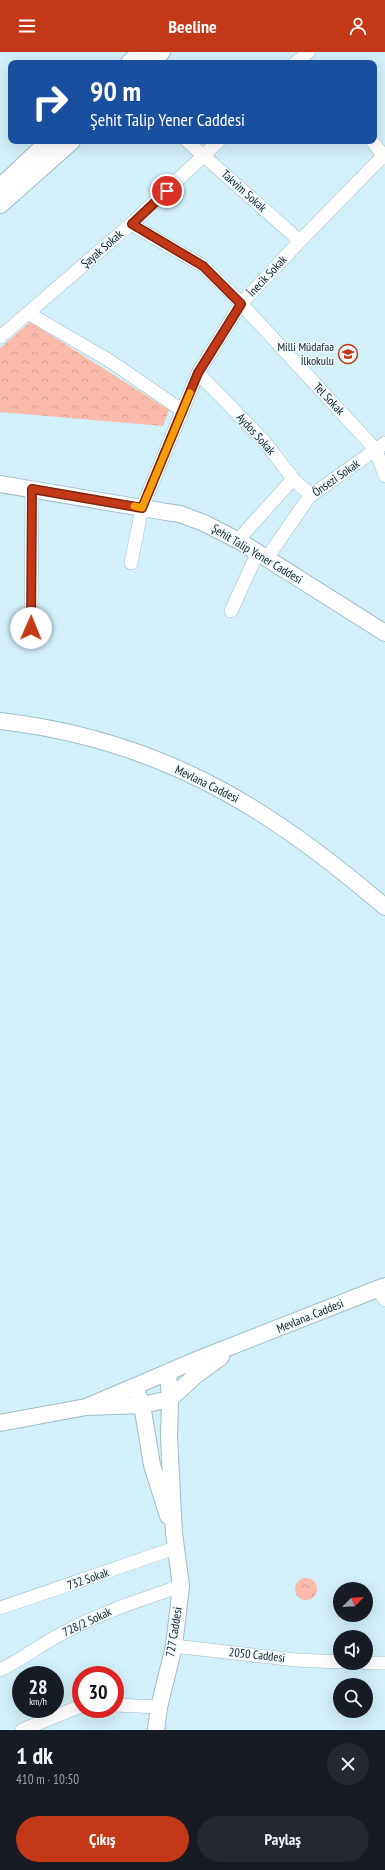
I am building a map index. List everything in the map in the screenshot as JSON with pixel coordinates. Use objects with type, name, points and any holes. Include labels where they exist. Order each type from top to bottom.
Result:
[{"type":"main road","points":[[133,60],[142,52]]},
{"type":"main road","points":[[153,60],[160,52]]},
{"type":"main road","points":[[0,188],[47,144]]},
{"type":"main road","points":[[0,204],[68,144]]},
{"type":"street","points":[[299,60],[309,52]]},
{"type":"street","name":"Takvim Sokak","points":[[191,144],[300,241]]},
{"type":"street","name":"Şayak Sokak","points":[[0,337],[132,224],[216,144]]},
{"type":"street","points":[[374,144],[384,156]]},
{"type":"street","name":"İnecik Sokak","points":[[131,563],[142,508],[198,373],[241,304],[300,241],[384,156]]},
{"type":"street","name":"Tel Sokak","points":[[132,224],[203,266],[380,447],[385,476]]},
{"type":"street","points":[[28,313],[110,361],[183,411]]},
{"type":"street","name":"Aydos Sokak","points":[[198,373],[264,440],[293,479],[311,495]]},
{"type":"street","name":"Önsezi Sokak","points":[[231,611],[262,555],[311,495],[380,447]]},
{"type":"street","points":[[238,540],[293,479]]},
{"type":"street","name":"Şehit Talip Yener Caddesi","points":[[0,484],[192,518],[238,540],[385,633]]},
{"type":"street","points":[[31,628],[32,489]]},
{"type":"street","name":"Mevlana Caddesi","points":[[0,721],[57,731],[112,744],[167,765],[210,784],[247,805],[294,835],[385,907]]},
{"type":"street","name":"Mevlana. Caddesi","points":[[86,1407],[168,1372],[382,1292]]},
{"type":"street","name":"Mevlana. Caddesi","points":[[0,1423],[86,1407],[142,1405],[170,1399],[196,1375],[234,1347]]},
{"type":"street","name":"727 Caddesi","points":[[156,1730],[159,1707],[174,1646],[180,1586],[174,1532],[169,1438],[170,1399],[168,1372]]},
{"type":"street","name":"727 Caddesi","points":[[135,1387],[142,1405],[152,1465],[174,1532]]},
{"type":"street","name":"732 Sokak","points":[[0,1608],[175,1548]]},
{"type":"street","name":"728/2 Sokak","points":[[0,1670],[17,1662],[60,1634],[111,1610],[180,1586]]},
{"type":"street","name":"2050 Caddesi","points":[[174,1646],[296,1660],[333,1662]]},
{"type":"street","points":[[373,1663],[385,1663]]},
{"type":"street","points":[[124,1705],[159,1707]]},
{"type":"street","points":[[22,1730],[72,1710]]},
{"type":"green space","points":[[30,322],[169,410],[163,426],[0,412],[0,348]]},
{"type":"green space","points":[[302,1578],[310,1578],[317,1585],[317,1593],[310,1600],[302,1600],[295,1593],[295,1585]]},
{"type":"slow traffic","points":[[134,506],[142,508],[190,393]]},
{"type":"place","name":"Milli Müdafaa İlkokulu","points":[[348,354]]},
{"type":"route","points":[[31,628],[32,489],[142,508],[198,373],[241,304],[203,266],[132,224],[167,191]]}]
